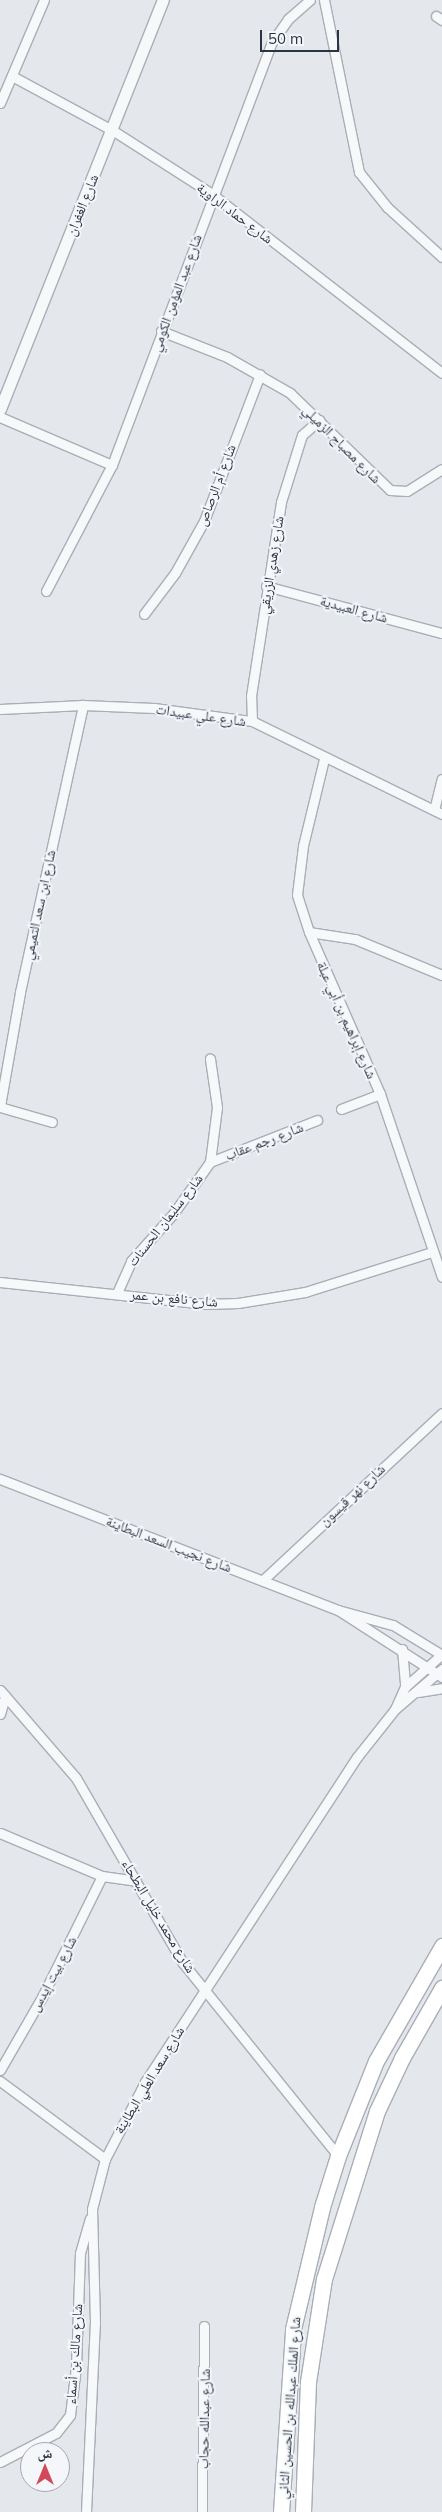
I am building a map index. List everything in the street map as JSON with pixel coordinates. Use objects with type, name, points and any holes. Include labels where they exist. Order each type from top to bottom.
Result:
[{"type":"highway","name":"شارع الملك عبدالله بن الحسين الثاني","points":[[281,2512],[293,2329],[310,2251],[338,2156],[386,2041],[442,1946]]},
{"type":"highway","name":"شارع الملك عبدالله بن الحسين الثاني","points":[[303,2512],[308,2382],[324,2279],[377,2111],[402,2058],[442,1988]]},
{"type":"street","points":[[0,103],[44,0]]},
{"type":"street","name":"شارع الغفران","points":[[0,409],[163,0]]},
{"type":"street","name":"شارع عبد المؤمن الكومي","points":[[46,591],[112,465],[212,194],[272,42],[288,18],[310,0]]},
{"type":"street","points":[[324,0],[359,172],[387,207],[442,257]]},
{"type":"street","name":"شارع حماد الراوية","points":[[12,76],[112,130],[212,194],[442,373]]},
{"type":"street","name":"شارع مصباح الزميلي","points":[[161,332],[260,374],[290,393],[390,490],[407,491],[442,469]]},
{"type":"street","name":"شارع أم الرصاص","points":[[144,614],[175,573],[204,521],[260,374]]},
{"type":"street","points":[[0,417],[112,465]]},
{"type":"street","name":"شارع زهدي الزريقي","points":[[252,721],[251,696],[266,586],[293,456],[302,435],[319,420]]},
{"type":"street","name":"شارع العبيدية","points":[[266,586],[442,633]]},
{"type":"street","name":"شارع علي عبيدات","points":[[0,709],[84,704],[154,708],[252,721],[324,759],[438,812]]},
{"type":"street","name":"شارع ابن سعد التميمي","points":[[0,1107],[22,983],[84,704]]},
{"type":"street","name":"شارع إبراهيم بن أبي عبلة","points":[[324,759],[298,878],[297,894],[309,932],[380,1094],[442,1277]]},
{"type":"street","points":[[438,812],[442,779]]},
{"type":"street","points":[[309,932],[355,939],[442,974]]},
{"type":"street","name":"شارع سليمان الحسنات","points":[[117,1293],[130,1261],[173,1214],[210,1162],[217,1107],[210,1059]]},
{"type":"street","points":[[341,1109],[380,1094]]},
{"type":"street","points":[[0,1107],[52,1122]]},
{"type":"street","name":"شارع رجم عقاب","points":[[210,1162],[318,1120]]},
{"type":"street","name":"شارع نافع بن عمر","points":[[0,1282],[206,1304],[262,1300],[343,1282],[432,1252]]},
{"type":"street","name":"شارع نهر قيسون","points":[[264,1579],[442,1413]]},
{"type":"street","name":"شارع نجيب السعد البطاينة","points":[[0,1479],[264,1579],[338,1610],[393,1625],[442,1655]]},
{"type":"street","name":"شارع نجيب السعد البطاينة","points":[[338,1610],[440,1673]]},
{"type":"street","name":"شارع سعد العلي البطاينة","points":[[402,1649],[405,1687]]},
{"type":"street","name":"شارع سعد العلي البطاينة","points":[[86,2512],[95,2323],[92,2209],[105,2159],[145,2082],[357,1757],[395,1709],[405,1687],[427,1665],[442,1655]]},
{"type":"street","name":"شارع سعد العلي البطاينة","points":[[395,1709],[440,1673]]},
{"type":"street","name":"شارع سعد العلي البطاينة","points":[[418,1692],[442,1688]]},
{"type":"street","name":"شارع محمد خليل البطحاء","points":[[0,1714],[2,1693]]},
{"type":"street","name":"شارع محمد خليل البطحاء","points":[[2,1693],[72,1772],[183,1963],[338,2156]]},
{"type":"street","points":[[0,1833],[102,1876],[136,1881]]},
{"type":"street","name":"شارع بيت إيدس","points":[[0,2070],[42,1997],[102,1876]]},
{"type":"street","points":[[0,2081],[105,2159]]},
{"type":"street","name":"شارع مالك بن أسماء","points":[[0,2462],[56,2433],[70,2415],[76,2367],[80,2253],[92,2209]]},
{"type":"street","name":"شارع عبدالله حجاب","points":[[202,2512],[204,2326]]}]
